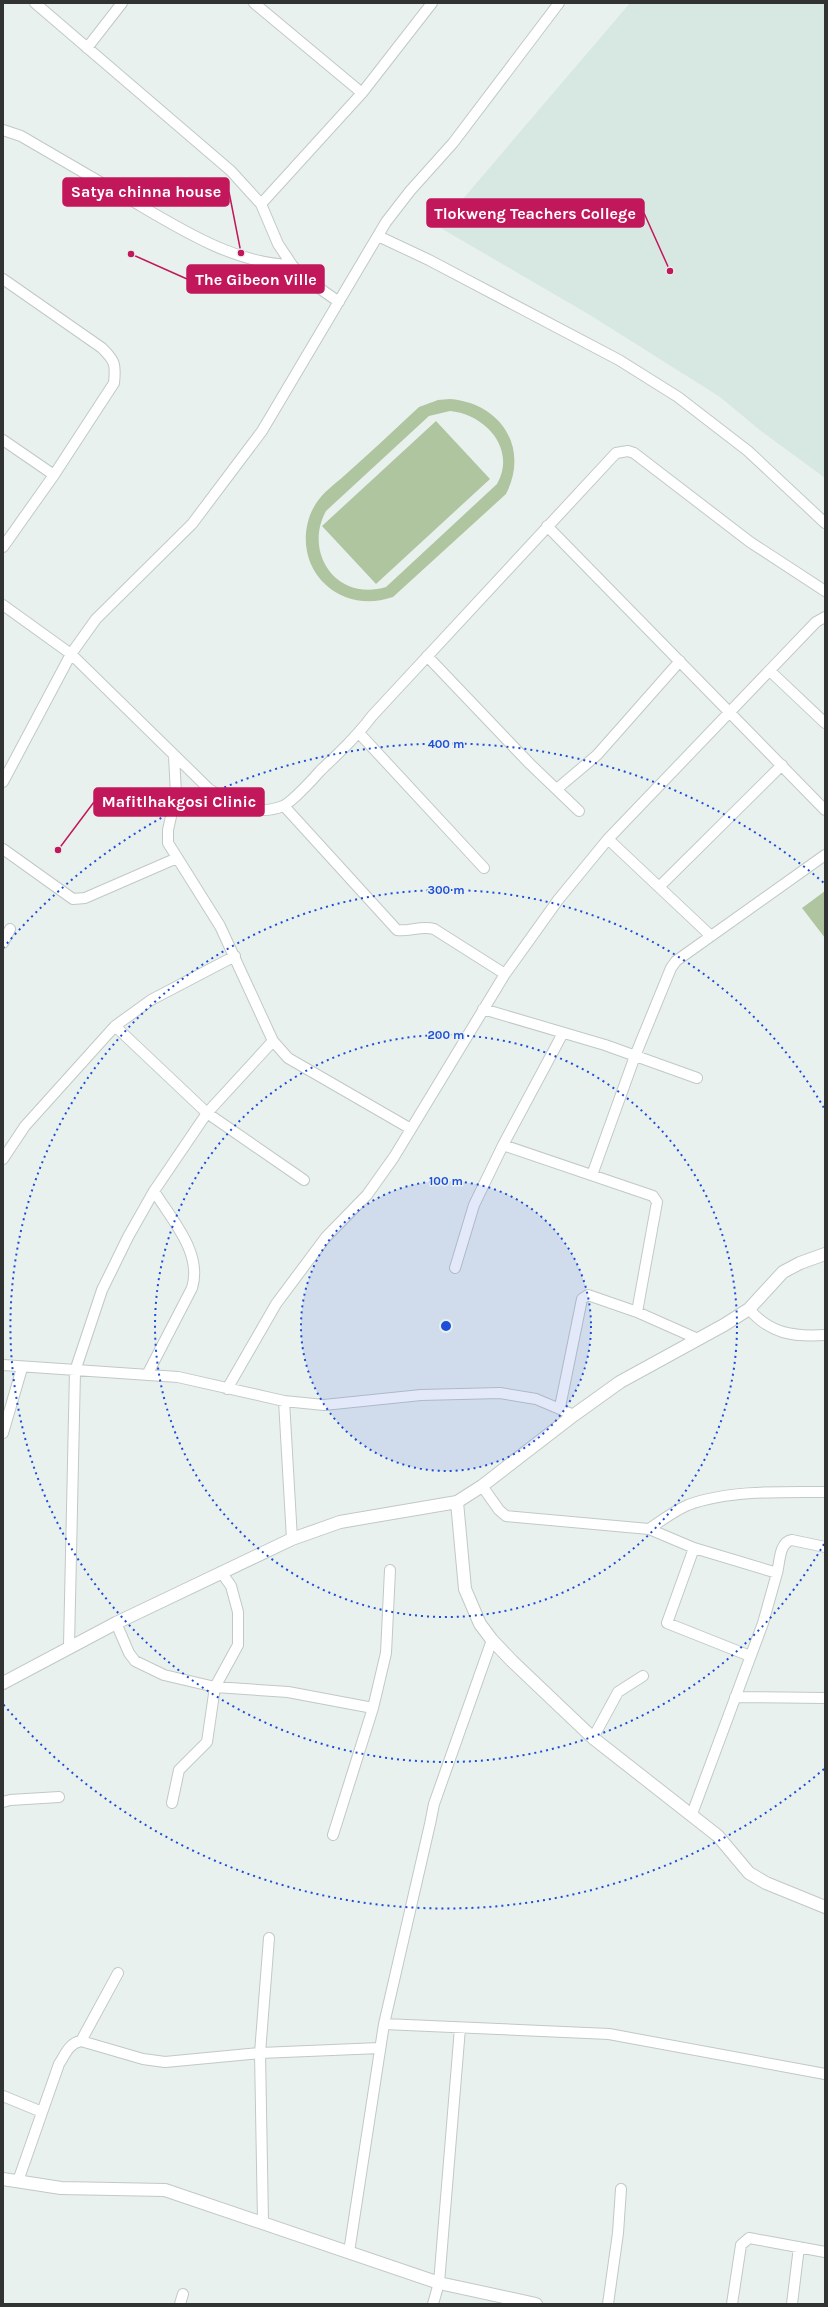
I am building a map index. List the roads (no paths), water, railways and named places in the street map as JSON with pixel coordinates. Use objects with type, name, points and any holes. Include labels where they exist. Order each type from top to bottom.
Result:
[{"type":"street","points":[[35,3],[231,171],[262,204],[278,244],[292,265],[302,276],[339,302]]},
{"type":"street","points":[[87,48],[122,3]]},
{"type":"street","points":[[254,3],[362,93]]},
{"type":"street","points":[[262,204],[362,93],[432,3]]},
{"type":"street","points":[[3,782],[71,654],[96,619],[192,524],[262,431],[378,236],[410,191],[453,142],[559,3]]},
{"type":"street","points":[[3,130],[21,136],[172,225],[238,255],[267,263],[292,265]]},
{"type":"street","points":[[378,236],[429,260],[619,360],[678,397],[748,451],[825,523]]},
{"type":"street","points":[[3,279],[102,348],[114,360],[114,383],[54,475],[3,547]]},
{"type":"street","points":[[3,440],[54,475]]},
{"type":"street","points":[[3,605],[71,654],[209,789],[232,804],[244,808],[264,810],[284,806],[359,734],[372,716],[612,456],[622,451],[634,453],[750,542],[825,591]]},
{"type":"street","points":[[547,526],[731,712],[825,810]]},
{"type":"street","points":[[227,1389],[276,1304],[326,1237],[367,1195],[411,1129],[505,974],[558,900],[608,839],[816,622],[825,617]]},
{"type":"street","points":[[427,656],[530,764],[558,788],[579,811]]},
{"type":"street","points":[[558,788],[597,755],[680,661]]},
{"type":"street","points":[[770,671],[825,722]]},
{"type":"street","points":[[359,734],[484,868]]},
{"type":"street","points":[[174,756],[176,794],[168,830],[168,843],[220,926],[273,1041],[288,1058],[411,1129]]},
{"type":"street","points":[[659,887],[782,765]]},
{"type":"street","points":[[284,806],[397,930],[407,932],[428,927],[434,929],[505,974]]},
{"type":"street","points":[[608,839],[711,936]]},
{"type":"street","points":[[3,849],[73,899],[85,898],[177,858]]},
{"type":"street","points":[[592,1175],[635,1056],[671,968],[676,961],[825,855]]},
{"type":"street","points":[[3,943],[10,929]]},
{"type":"street","points":[[3,1159],[25,1126],[115,1026],[151,1000],[235,956]]},
{"type":"street","points":[[483,1009],[635,1056],[697,1078]]},
{"type":"street","points":[[115,1026],[208,1113],[304,1180]]},
{"type":"street","points":[[455,1268],[474,1205],[503,1145],[563,1033]]},
{"type":"street","points":[[69,1646],[75,1371],[102,1290],[154,1191],[208,1113],[273,1041]]},
{"type":"street","points":[[503,1145],[653,1196],[657,1202],[637,1312]]},
{"type":"street","points":[[148,1373],[192,1288],[195,1276],[195,1264],[186,1243],[154,1191]]},
{"type":"street","points":[[5,1679],[116,1623],[292,1539],[340,1522],[457,1502],[482,1486],[574,1414],[620,1382],[749,1309],[783,1272],[800,1263],[825,1254]]},
{"type":"street","points":[[560,1407],[583,1297],[588,1295],[637,1312],[698,1339]]},
{"type":"street","points":[[749,1309],[758,1319],[783,1333],[800,1336],[825,1336]]},
{"type":"street","points":[[3,1365],[22,1368],[75,1371],[148,1373],[178,1377],[284,1401],[324,1405],[421,1396],[500,1393],[536,1398],[574,1414]]},
{"type":"street","points":[[3,1433],[22,1368]]},
{"type":"street","points":[[284,1401],[292,1539]]},
{"type":"street","points":[[482,1486],[499,1510],[506,1516],[649,1529],[694,1548],[777,1573]]},
{"type":"street","points":[[649,1529],[689,1505],[720,1498],[767,1492],[825,1492]]},
{"type":"street","points":[[457,1502],[465,1589],[480,1624],[492,1640],[593,1738],[692,1814],[718,1836],[749,1873],[766,1883],[825,1907]]},
{"type":"street","points":[[692,1814],[734,1696],[763,1623],[783,1545],[787,1541],[792,1540],[825,1547]]},
{"type":"street","points":[[694,1548],[666,1623],[750,1656]]},
{"type":"street","points":[[333,1835],[373,1708],[386,1653],[390,1570]]},
{"type":"street","points":[[172,1803],[179,1770],[207,1742],[215,1688],[238,1645],[238,1612],[231,1586],[221,1572]]},
{"type":"street","points":[[116,1623],[129,1654],[135,1661],[164,1675],[215,1688],[288,1692],[373,1708]]},
{"type":"street","points":[[349,2252],[384,2024],[434,1804],[492,1640]]},
{"type":"street","points":[[593,1738],[618,1692],[643,1676]]},
{"type":"street","points":[[734,1696],[825,1698]]},
{"type":"street","points":[[3,1802],[10,1800],[59,1797]]},
{"type":"street","points":[[262,2222],[260,2053],[269,1938]]},
{"type":"street","points":[[81,2041],[118,1973]]},
{"type":"street","points":[[384,2024],[609,2034],[825,2074]]},
{"type":"street","points":[[433,2304],[438,2283],[460,2028]]},
{"type":"street","points":[[18,2181],[59,2064],[70,2047],[76,2042],[81,2041],[143,2059],[165,2062],[260,2053],[380,2048]]},
{"type":"street","points":[[3,2096],[42,2112]]},
{"type":"street","points":[[3,2179],[61,2188],[166,2190],[438,2283],[536,2304]]},
{"type":"street","points":[[608,2304],[618,2234],[621,2189]]},
{"type":"street","points":[[732,2304],[741,2245],[744,2240],[749,2238],[825,2252]]},
{"type":"street","points":[[792,2304],[799,2247]]},
{"type":"place","name":"Satya chinna house","points":[[241,253]]},
{"type":"place","name":"The Gibeon Ville","points":[[131,254]]},
{"type":"place","name":"Tlokweng Teachers College","points":[[670,271]]},
{"type":"place","name":"Mafitlhakgosi Clinic","points":[[58,850]]}]
